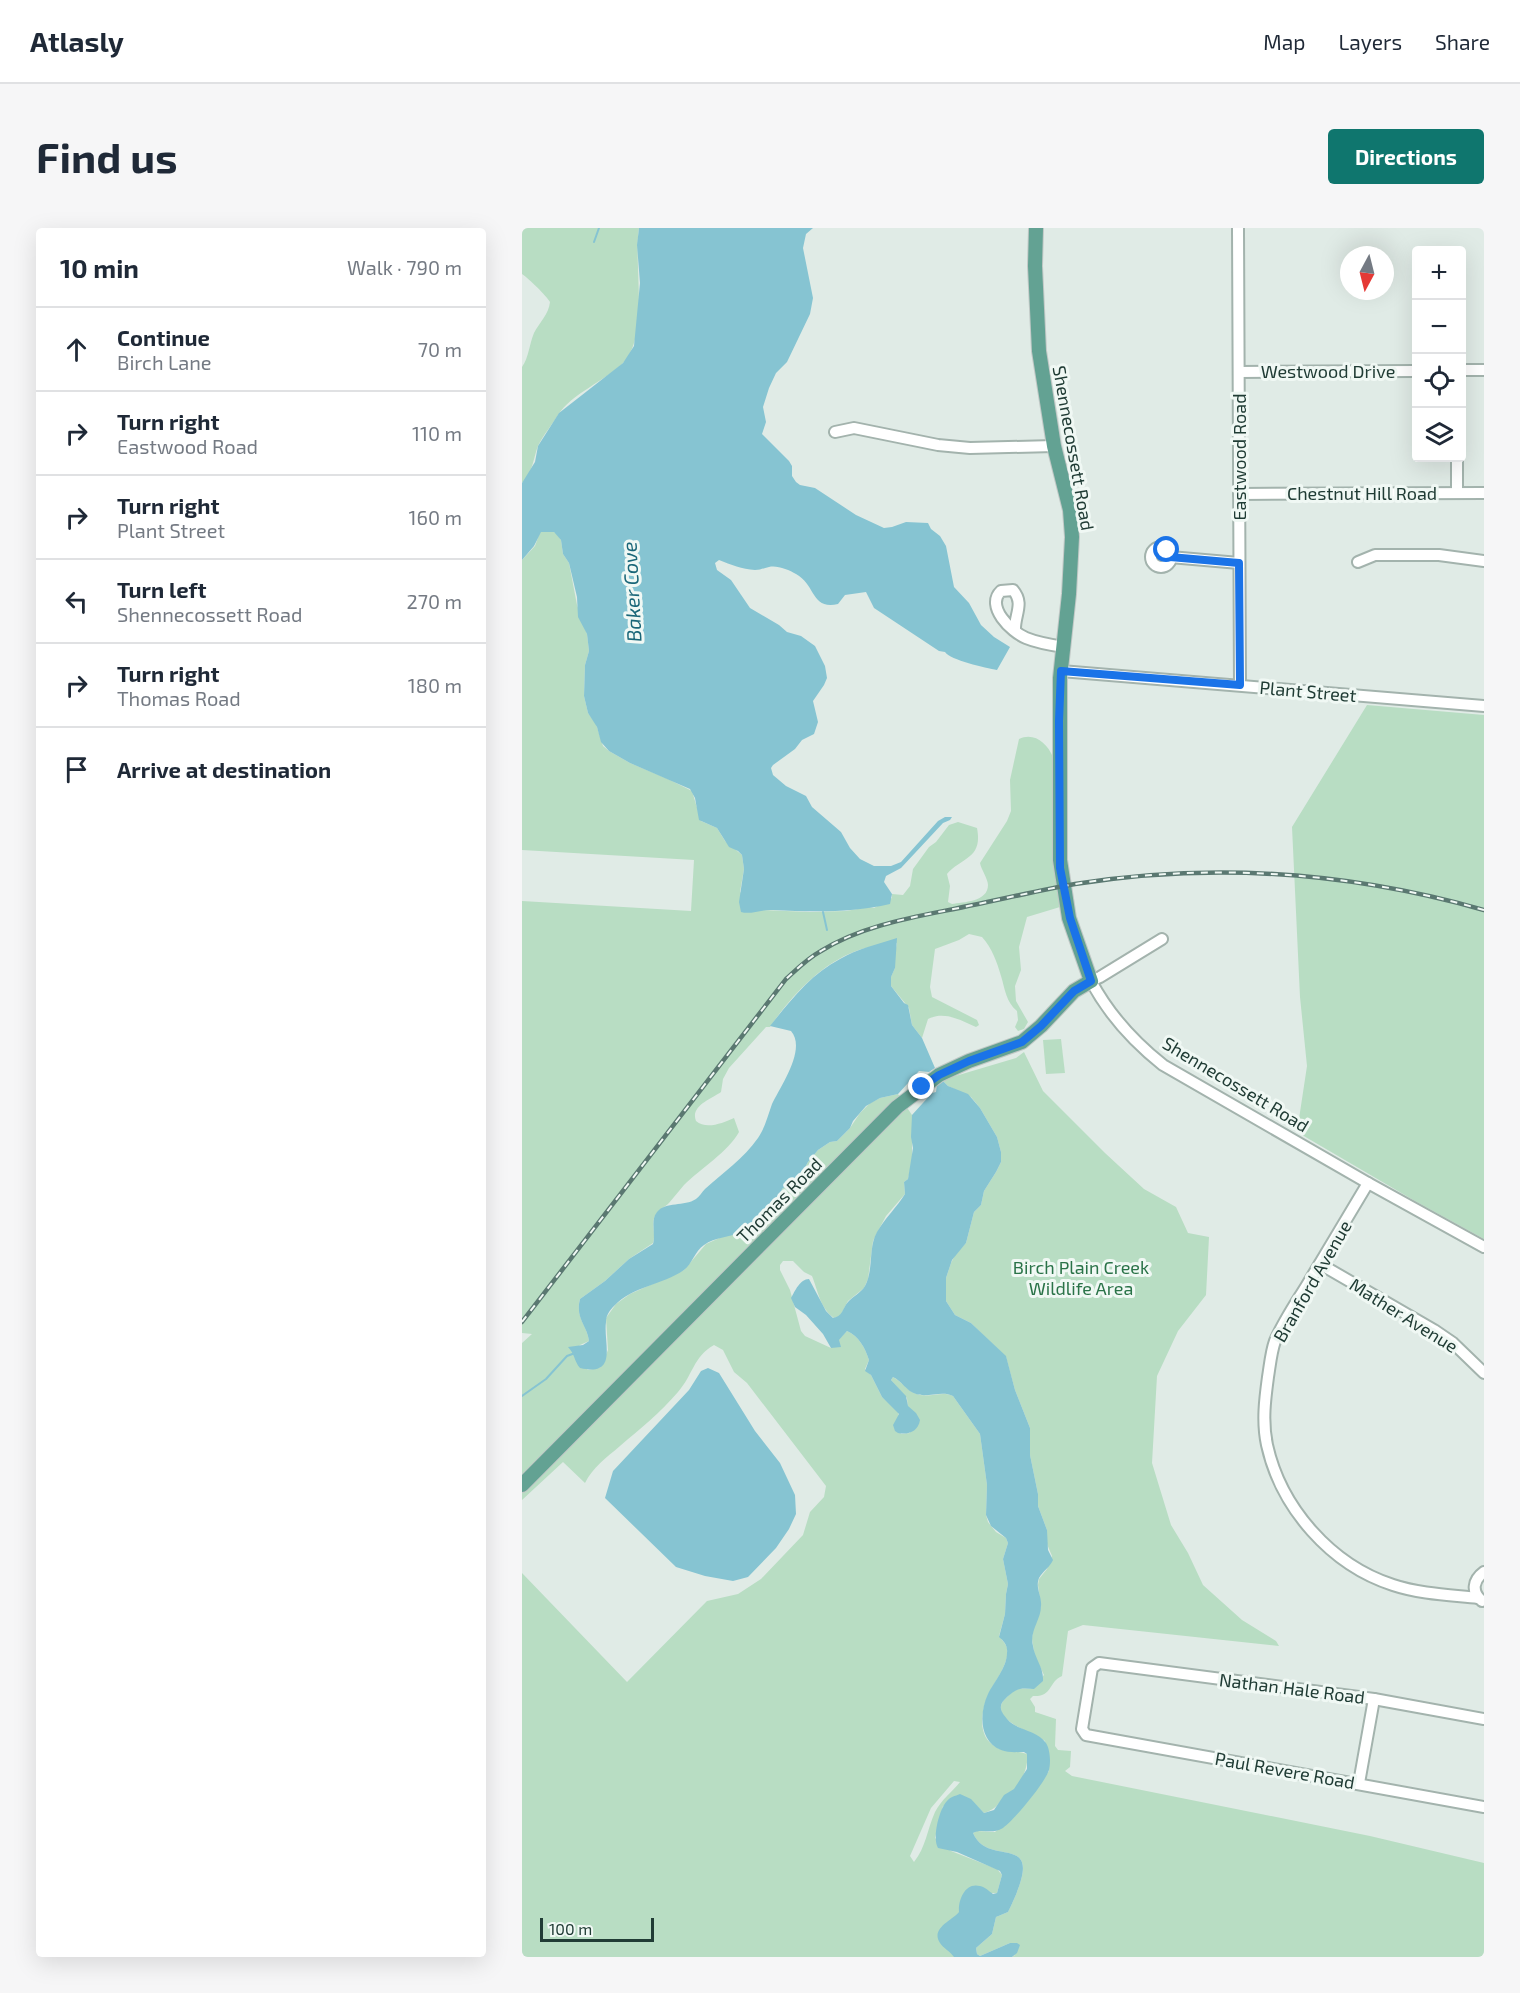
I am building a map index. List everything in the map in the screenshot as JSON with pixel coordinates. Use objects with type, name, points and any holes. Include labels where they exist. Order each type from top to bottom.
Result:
[{"type":"main road","name":"Shennecossett Road","points":[[1035,228],[1039,345],[1054,446],[1070,510],[1072,537],[1059,721],[1060,868],[1070,918],[1091,981]]},
{"type":"main road","name":"Thomas Road","points":[[522,1485],[897,1107],[936,1077],[969,1061],[1022,1042],[1041,1026],[1074,991],[1091,981]]},
{"type":"street","name":"Eastwood Road","points":[[1238,228],[1240,685]]},
{"type":"street","points":[[1466,370],[1484,370]]},
{"type":"street","name":"Westwood Drive","points":[[1239,372],[1412,371]]},
{"type":"street","points":[[835,432],[854,428],[915,441],[970,448],[1054,446]]},
{"type":"street","points":[[1457,462],[1457,493]]},
{"type":"street","name":"Chestnut Hill Road","points":[[1239,494],[1484,493]]},
{"type":"street","points":[[1358,562],[1375,555],[1439,555],[1484,561]]},
{"type":"street","points":[[1170,557],[1239,563]]},
{"type":"street","points":[[1015,631],[1024,638],[1064,647]]},
{"type":"street","name":"Plant Street","points":[[1061,671],[1484,706]]},
{"type":"street","points":[[1091,981],[1162,939]]},
{"type":"street","name":"Shennecossett Road","points":[[1091,981],[1115,1018],[1163,1065],[1484,1247]]},
{"type":"street","name":"Branford Avenue","points":[[1368,1183],[1275,1342],[1264,1421],[1267,1445],[1278,1480],[1309,1529],[1348,1562],[1392,1585],[1420,1592],[1481,1600]]},
{"type":"street","name":"Mather Avenue","points":[[1320,1264],[1453,1342],[1484,1373]]},
{"type":"street","points":[[1457,1596],[1474,1587],[1478,1577],[1484,1572]]},
{"type":"street","points":[[1474,1587],[1481,1600]]},
{"type":"street","name":"Nathan Hale Road","points":[[1086,1735],[1082,1729],[1092,1668],[1098,1663],[1374,1699],[1484,1719]]},
{"type":"street","points":[[1359,1783],[1374,1699]]},
{"type":"street","name":"Paul Revere Road","points":[[1086,1735],[1484,1807]]},
{"type":"green space","points":[[522,228],[639,228],[639,298],[636,335],[631,351],[616,370],[564,407],[540,442],[531,470],[522,483],[522,367],[534,333],[546,314],[550,302],[522,274]]},
{"type":"green space","points":[[540,532],[557,534],[561,540],[563,554],[569,563],[577,605],[587,634],[589,651],[585,665],[584,696],[588,713],[596,724],[603,746],[630,763],[692,791],[701,821],[717,828],[725,841],[742,855],[744,869],[740,892],[762,910],[846,911],[874,908],[892,898],[892,894],[903,895],[910,886],[913,869],[929,847],[936,842],[949,825],[958,822],[977,828],[977,846],[970,856],[947,874],[950,886],[948,902],[952,904],[968,902],[980,898],[987,891],[988,885],[980,863],[1011,811],[1010,780],[1019,739],[1030,737],[1039,740],[1044,743],[1053,757],[1053,814],[1060,907],[1027,917],[1019,947],[1021,970],[1015,986],[1016,1001],[1028,1022],[1024,1029],[1018,1031],[1015,1027],[1018,1020],[1017,1011],[1008,999],[996,960],[982,937],[969,934],[935,949],[930,987],[932,997],[977,1020],[979,1025],[976,1027],[946,1016],[934,1017],[928,1019],[922,1038],[912,1025],[909,1008],[891,986],[890,979],[895,968],[897,943],[861,949],[831,964],[797,993],[770,1027],[766,1027],[729,1068],[723,1079],[721,1092],[707,1100],[696,1111],[696,1121],[705,1125],[715,1125],[734,1118],[739,1132],[721,1153],[659,1210],[653,1222],[653,1243],[629,1259],[605,1281],[580,1299],[580,1316],[589,1341],[580,1345],[574,1352],[576,1359],[588,1370],[601,1367],[608,1350],[606,1318],[616,1304],[630,1294],[684,1270],[706,1244],[724,1236],[744,1232],[774,1213],[774,1207],[780,1199],[782,1189],[802,1173],[818,1150],[830,1142],[837,1141],[870,1103],[898,1094],[912,1115],[912,1162],[908,1179],[904,1182],[905,1194],[886,1216],[873,1241],[868,1279],[864,1288],[848,1301],[840,1316],[834,1318],[822,1304],[812,1276],[804,1272],[793,1261],[783,1261],[780,1270],[790,1290],[801,1331],[805,1336],[831,1348],[847,1331],[861,1343],[869,1360],[865,1369],[871,1375],[882,1397],[898,1411],[899,1417],[895,1422],[901,1434],[910,1433],[907,1398],[891,1380],[893,1377],[916,1394],[953,1396],[980,1434],[987,1485],[986,1515],[988,1522],[996,1532],[1006,1538],[1008,1543],[1003,1559],[1008,1584],[1005,1614],[999,1636],[1008,1653],[1004,1666],[985,1702],[982,1727],[986,1737],[993,1745],[1000,1749],[1027,1754],[1027,1763],[1017,1787],[991,1810],[984,1813],[975,1804],[943,1806],[935,1838],[951,1851],[997,1869],[1002,1875],[997,1893],[991,1893],[967,1957],[522,1957],[522,1573],[627,1682],[707,1601],[738,1594],[761,1579],[803,1535],[810,1512],[824,1497],[826,1486],[747,1383],[734,1372],[723,1350],[714,1345],[697,1361],[683,1386],[671,1399],[600,1463],[585,1483],[563,1462],[522,1500],[522,1343],[532,1334],[522,1333],[522,901],[691,911],[694,860],[522,850],[522,560],[535,546]],"holes":[[[954,1781],[960,1782],[937,1808],[914,1862],[910,1856],[931,1808]]]},
{"type":"green space","points":[[1367,705],[1484,715],[1484,1239],[1297,1132],[1307,1066],[1300,997],[1292,827]]},
{"type":"green space","points":[[1061,1039],[1065,1073],[1046,1074],[1043,1040]]},
{"type":"green space","name":"Birch Plain Creek Wildlife Area","points":[[1024,1052],[1043,1091],[1105,1153],[1144,1189],[1176,1207],[1188,1233],[1209,1237],[1206,1295],[1178,1331],[1157,1376],[1152,1463],[1171,1525],[1188,1553],[1203,1585],[1242,1620],[1276,1641],[1279,1646],[1083,1625],[1068,1631],[1062,1676],[1047,1692],[1030,1699],[1035,1712],[1056,1719],[1055,1746],[1058,1750],[1071,1751],[1070,1767],[1065,1771],[1072,1776],[1370,1836],[1484,1863],[1484,1957],[1012,1957],[1015,1955],[1010,1943],[980,1956],[977,1954],[976,1948],[992,1934],[996,1917],[1008,1912],[1023,1868],[1020,1859],[1013,1854],[981,1844],[973,1833],[977,1831],[995,1832],[1028,1801],[1049,1771],[1045,1741],[1011,1723],[1005,1718],[1001,1707],[1011,1693],[1019,1689],[1031,1689],[1044,1675],[1035,1657],[1032,1639],[1033,1627],[1041,1606],[1039,1579],[1047,1569],[1052,1556],[1047,1544],[1047,1530],[1038,1506],[1038,1494],[1030,1455],[1030,1428],[1015,1390],[1006,1357],[971,1323],[955,1315],[946,1301],[946,1278],[951,1263],[966,1243],[974,1212],[981,1205],[984,1191],[1001,1162],[1001,1152],[997,1137],[971,1097],[948,1086],[942,1080],[1016,1058]]},
{"type":"water","name":"Baker Cove","points":[[639,228],[813,228],[806,234],[803,248],[813,298],[810,314],[787,362],[776,373],[769,388],[763,407],[766,422],[762,434],[789,461],[792,466],[792,476],[800,485],[815,488],[856,515],[884,528],[906,522],[928,523],[946,546],[954,587],[969,603],[981,625],[1010,647],[997,670],[969,663],[939,651],[874,608],[866,592],[845,595],[838,604],[829,605],[818,600],[807,584],[796,574],[779,567],[759,570],[719,560],[715,563],[717,570],[731,580],[750,608],[787,632],[801,636],[815,646],[825,666],[827,678],[813,701],[818,722],[814,734],[802,740],[795,749],[773,765],[771,768],[773,775],[786,786],[806,796],[812,807],[841,832],[850,848],[860,859],[874,866],[891,866],[901,862],[938,821],[945,817],[952,817],[943,823],[901,868],[886,876],[884,882],[892,894],[890,904],[846,910],[741,912],[739,902],[744,869],[742,855],[729,847],[717,828],[699,820],[695,798],[690,789],[630,763],[609,751],[601,742],[597,727],[588,713],[584,696],[585,665],[589,651],[587,634],[578,617],[577,597],[569,563],[563,554],[561,540],[554,532],[541,532],[534,546],[522,560],[522,483],[535,462],[538,446],[559,413],[623,363],[634,346],[640,283],[637,245]]},
{"type":"water","points":[[897,938],[891,986],[908,1005],[912,1025],[922,1038],[935,1068],[929,1072],[919,1071],[898,1094],[880,1098],[866,1106],[837,1141],[830,1142],[818,1150],[802,1173],[782,1189],[779,1201],[774,1207],[774,1213],[738,1234],[708,1242],[684,1270],[622,1299],[608,1313],[605,1363],[600,1368],[580,1368],[568,1347],[583,1345],[589,1341],[580,1317],[580,1299],[605,1281],[629,1259],[653,1244],[654,1219],[657,1212],[665,1206],[696,1199],[746,1152],[760,1134],[786,1078],[796,1048],[791,1031],[770,1026],[802,989],[829,965],[853,952]]},
{"type":"water","points":[[942,1080],[948,1086],[968,1094],[980,1108],[997,1137],[1001,1152],[1001,1162],[984,1191],[981,1205],[974,1212],[966,1243],[952,1260],[946,1278],[946,1301],[955,1315],[971,1323],[1006,1356],[1015,1390],[1030,1428],[1030,1455],[1038,1494],[1038,1506],[1047,1530],[1048,1550],[1053,1560],[1039,1578],[1040,1611],[1032,1641],[1043,1681],[1034,1689],[1014,1691],[1003,1701],[1001,1708],[1011,1723],[1037,1735],[1046,1743],[1050,1756],[1049,1770],[1029,1801],[1003,1828],[973,1833],[981,1844],[1013,1854],[1020,1859],[1023,1868],[1008,1912],[996,1917],[992,1934],[976,1948],[980,1956],[1010,1943],[1017,1943],[1020,1945],[1017,1953],[1012,1957],[954,1957],[941,1945],[938,1938],[940,1929],[959,1912],[961,1897],[966,1889],[975,1885],[993,1894],[997,1893],[1002,1875],[1000,1871],[957,1852],[938,1848],[936,1831],[944,1805],[950,1798],[960,1794],[971,1799],[984,1813],[994,1810],[1004,1795],[1014,1789],[1027,1769],[1027,1754],[1004,1751],[994,1746],[988,1740],[983,1726],[985,1701],[1003,1669],[1006,1658],[1006,1646],[999,1637],[1005,1614],[1008,1584],[1003,1559],[1008,1543],[1006,1538],[991,1526],[986,1515],[987,1485],[980,1434],[953,1396],[916,1394],[893,1377],[891,1380],[906,1396],[908,1406],[920,1420],[912,1432],[902,1434],[895,1431],[893,1425],[899,1414],[882,1397],[871,1375],[865,1371],[869,1360],[858,1339],[847,1331],[839,1340],[841,1347],[831,1348],[823,1334],[806,1315],[795,1307],[791,1298],[800,1283],[809,1279],[826,1311],[833,1318],[841,1314],[848,1302],[863,1288],[868,1279],[874,1238],[905,1194],[904,1182],[908,1179],[913,1148],[912,1115],[932,1093],[936,1092],[937,1084]]},
{"type":"water","points":[[708,1368],[719,1373],[755,1431],[780,1463],[795,1495],[796,1514],[776,1548],[748,1577],[733,1581],[705,1576],[676,1567],[605,1498],[613,1471],[689,1390],[701,1371]]},
{"type":"waterway","points":[[594,242],[599,228]]},
{"type":"waterway","points":[[823,912],[827,930]]},
{"type":"waterway","points":[[522,1396],[546,1379],[567,1356],[575,1353]]},
{"type":"railway","points":[[522,1322],[786,979],[816,954],[838,941],[875,927],[914,917],[1062,886],[1178,873],[1281,874],[1332,879],[1434,897],[1484,910]]},
{"type":"route","points":[[922,1087],[939,1075],[969,1061],[1022,1042],[1041,1026],[1074,991],[1091,981],[1070,918],[1060,868],[1061,671],[1240,685],[1239,563],[1170,557],[1167,550]]}]
